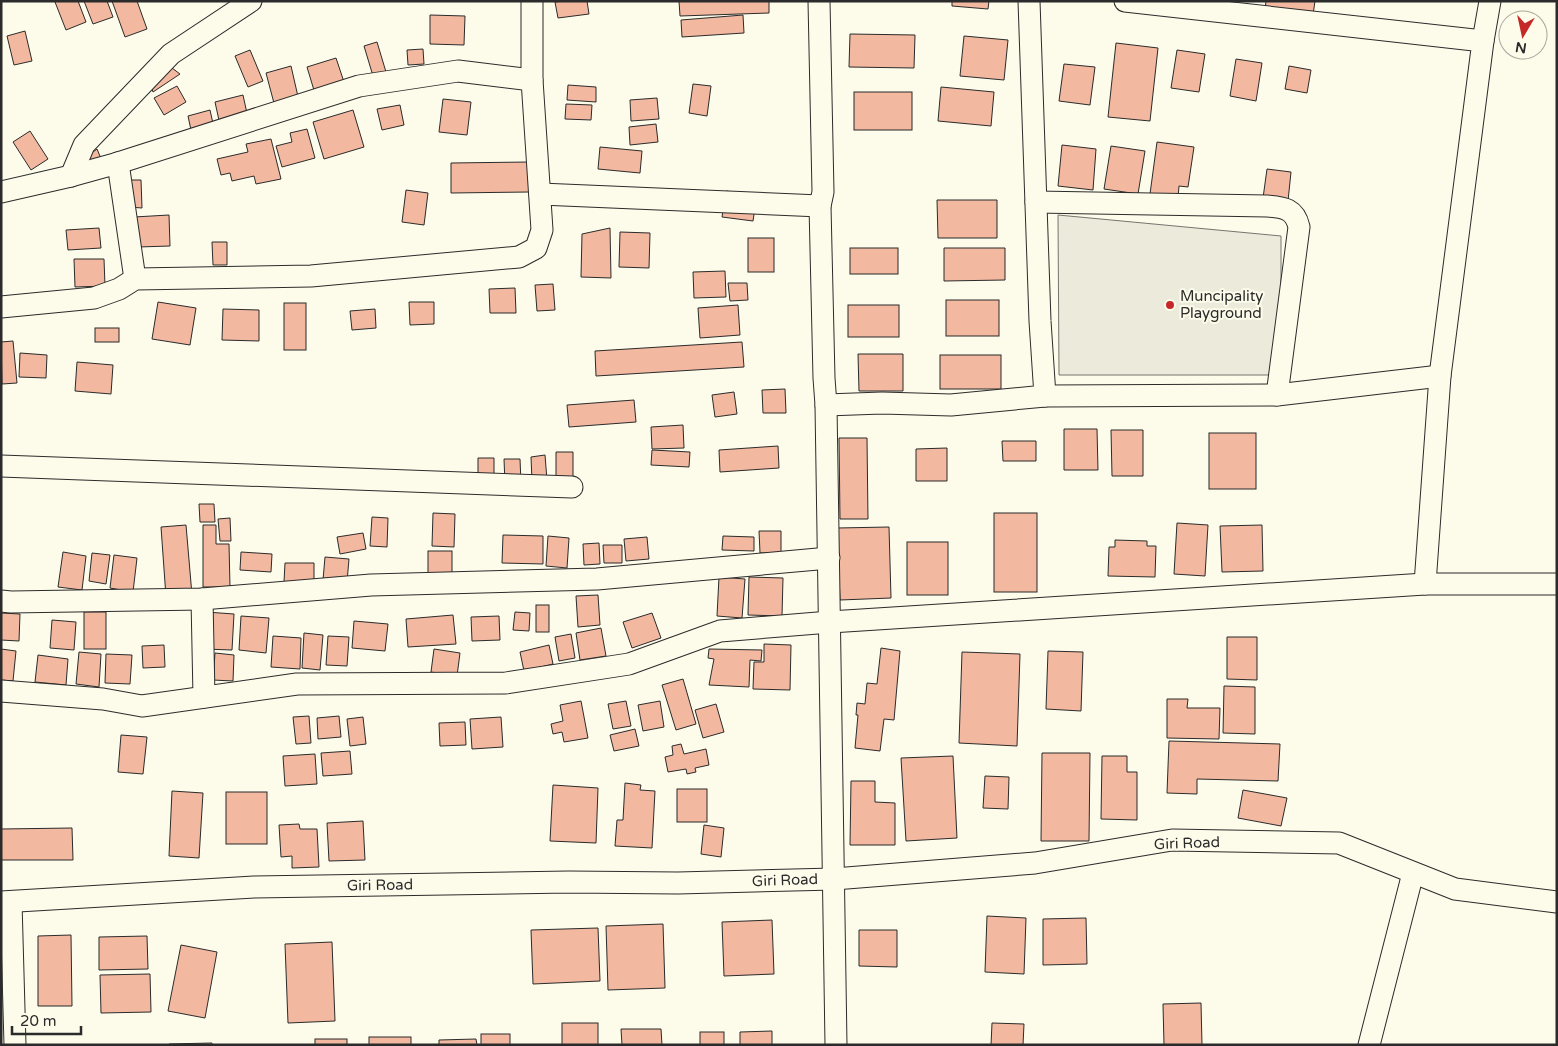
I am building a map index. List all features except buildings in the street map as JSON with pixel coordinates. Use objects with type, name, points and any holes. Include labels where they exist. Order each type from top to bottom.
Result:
[{"type":"street","points":[[71,176],[84,145],[171,54],[250,1]]},
{"type":"street","points":[[1,307],[94,298],[119,290],[134,279],[311,276],[519,257],[536,248],[542,230],[532,80],[532,1]]},
{"type":"street","points":[[819,1],[823,192],[820,206],[829,558],[836,1045]]},
{"type":"street","points":[[1029,1],[1040,321],[1045,396]]},
{"type":"street","points":[[1125,1],[1483,41]]},
{"type":"street","points":[[1425,584],[1440,376],[1483,41],[1490,1]]},
{"type":"street","points":[[1,192],[118,163],[359,86],[458,71],[532,80]]},
{"type":"street","points":[[118,163],[134,279]]},
{"type":"street","points":[[540,194],[820,206]]},
{"type":"street","points":[[1036,202],[1280,206],[1289,210],[1297,217],[1298,227],[1277,395]]},
{"type":"street","points":[[826,405],[882,403],[951,405],[1045,396],[1277,395],[1440,376]]},
{"type":"street","points":[[1,466],[572,487]]},
{"type":"street","points":[[1,601],[202,599],[371,585],[597,579],[829,558]]},
{"type":"street","points":[[1,691],[103,700],[142,706],[297,684],[506,683],[629,664],[720,631],[830,622],[1425,584],[1557,584]]},
{"type":"street","points":[[202,599],[204,697]]},
{"type":"street","name":"Giri Road","points":[[6,902],[254,887],[568,882],[678,883],[834,879],[1035,863],[1172,840],[1339,843],[1455,889],[1557,902]]},
{"type":"street","points":[[1369,1045],[1413,873]]},
{"type":"street","points":[[6,902],[15,1045]]},
{"type":"shaded area","name":"Muncipality Playground","points":[[1058,215],[1281,236],[1281,375],[1059,375]]},
{"type":"place","name":"Muncipality Playground","points":[[1170,305]]}]
